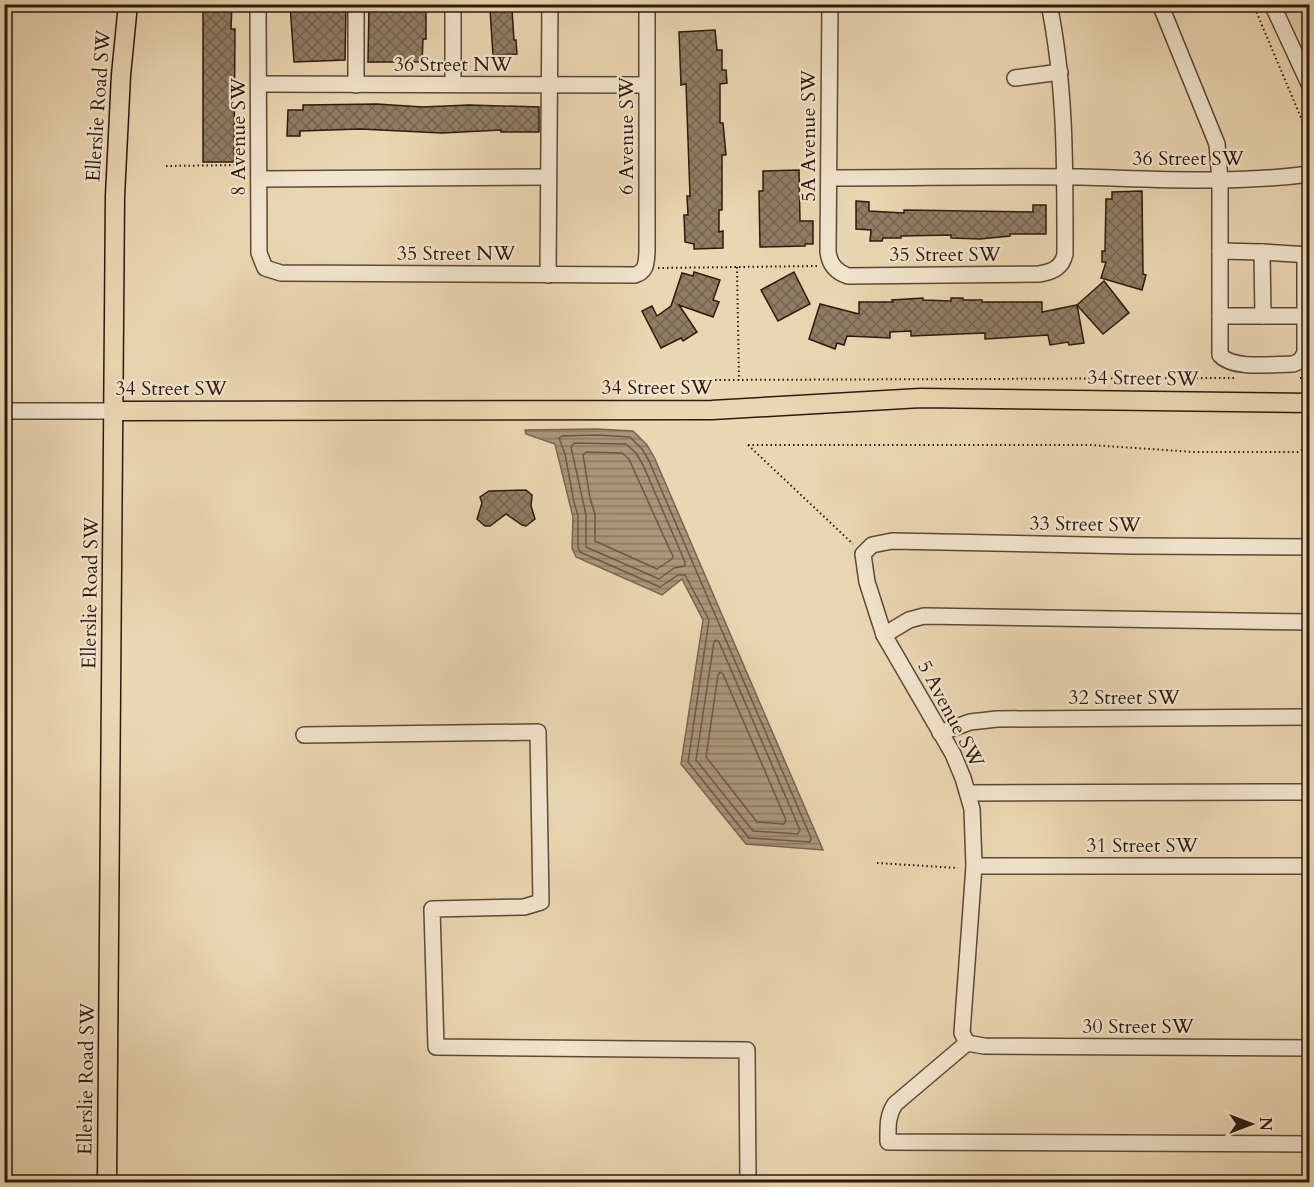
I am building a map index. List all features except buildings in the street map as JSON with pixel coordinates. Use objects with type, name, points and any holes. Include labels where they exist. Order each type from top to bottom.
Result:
[{"type":"main road","name":"Ellerslie Road SW","points":[[107,1182],[115,196],[121,75],[128,4]]},
{"type":"main road","name":"34 Street SW","points":[[114,411],[712,410],[921,398],[1310,403]]},
{"type":"street","name":"8 Avenue SW","points":[[258,4],[258,253],[265,268]]},
{"type":"street","points":[[356,4],[356,84]]},
{"type":"street","points":[[453,4],[453,84]]},
{"type":"street","points":[[548,275],[550,4]]},
{"type":"street","name":"6 Avenue SW","points":[[645,268],[647,252],[647,4]]},
{"type":"street","name":"5A Avenue SW","points":[[830,4],[828,251],[832,266]]},
{"type":"street","points":[[1049,4],[1060,72],[1065,177]]},
{"type":"street","points":[[1160,4],[1214,136],[1220,180],[1220,251],[1220,355],[1226,361],[1237,364],[1293,364],[1300,361],[1305,353],[1307,256],[1220,251]]},
{"type":"street","points":[[1272,4],[1310,86]]},
{"type":"street","points":[[1016,78],[1060,72]]},
{"type":"street","name":"36 Street NW","points":[[259,84],[646,85]]},
{"type":"street","points":[[259,172],[548,177]]},
{"type":"street","name":"36 Street SW","points":[[829,178],[1065,177],[1220,180],[1268,179],[1310,174]]},
{"type":"street","name":"35 Street SW","points":[[832,266],[848,276],[1039,274],[1054,271],[1060,266],[1065,254],[1065,177]]},
{"type":"street","points":[[1262,252],[1263,316]]},
{"type":"street","name":"35 Street NW","points":[[265,268],[281,273],[635,275],[642,273],[645,268]]},
{"type":"street","points":[[1220,316],[1305,316]]},
{"type":"street","name":"34 Street SW","points":[[4,411],[114,411]]},
{"type":"street","name":"33 Street SW","points":[[863,554],[872,545],[892,541],[1310,547]]},
{"type":"street","name":"5 Avenue SW","points":[[863,554],[867,582],[884,635],[953,754],[968,793],[974,831],[974,868],[962,1033],[967,1042]]},
{"type":"street","points":[[884,635],[909,620],[924,616],[1310,622]]},
{"type":"street","name":"32 Street SW","points":[[940,733],[970,722],[997,719],[1310,717]]},
{"type":"street","points":[[304,735],[538,732],[541,902],[524,907],[432,909],[436,1047],[747,1050],[748,1182]]},
{"type":"street","points":[[968,793],[1310,792]]},
{"type":"street","name":"31 Street SW","points":[[974,868],[1310,866]]},
{"type":"street","points":[[967,1042],[891,1110],[888,1122],[888,1142],[1310,1144]]},
{"type":"street","name":"30 Street SW","points":[[967,1042],[984,1046],[1310,1048]]},
{"type":"path","points":[[1253,4],[1310,138]]},
{"type":"path","points":[[166,166],[259,172]]},
{"type":"path","points":[[645,268],[832,266]]},
{"type":"path","points":[[737,267],[739,380]]},
{"type":"path","points":[[715,380],[1238,378]]},
{"type":"path","points":[[1298,378],[1310,378]]},
{"type":"path","points":[[863,554],[748,445],[1091,445],[1194,452],[1298,452],[1310,447]]},
{"type":"path","points":[[877,863],[974,868]]},
{"type":"water","points":[[525,430],[633,431],[647,445],[655,459],[823,850],[746,844],[681,764],[703,620],[682,579],[662,595],[576,557],[572,548],[573,517],[555,444],[526,434]]}]
